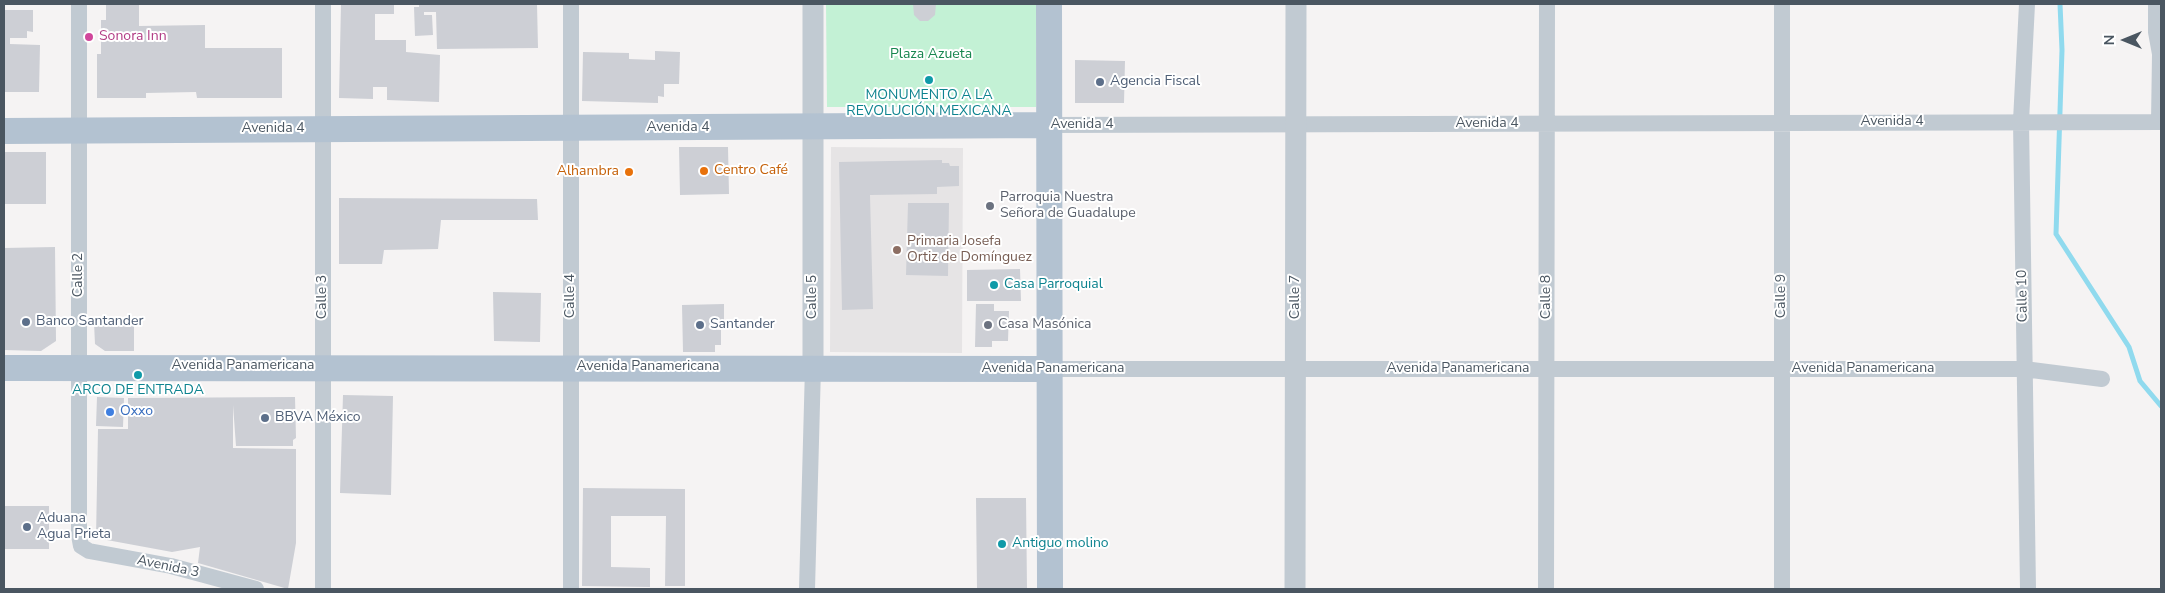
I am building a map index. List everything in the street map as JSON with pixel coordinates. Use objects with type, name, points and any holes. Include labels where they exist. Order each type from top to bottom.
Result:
[{"type":"main road","points":[[1049,4],[1050,589]]},
{"type":"main road","name":"Avenida 4","points":[[4,131],[1049,125]]},
{"type":"main road","name":"Avenida Panamericana","points":[[4,368],[79,366],[1050,369]]},
{"type":"street","name":"Calle 2","points":[[79,4],[79,535],[81,546]]},
{"type":"street","name":"Calle 3","points":[[323,4],[323,589]]},
{"type":"street","name":"Calle 4","points":[[571,4],[571,589]]},
{"type":"street","name":"Calle 5","points":[[807,589],[813,367],[813,4]]},
{"type":"street","name":"Calle 7","points":[[1295,589],[1296,4]]},
{"type":"street","name":"Calle 8","points":[[1546,589],[1547,4]]},
{"type":"street","name":"Calle 9","points":[[1782,4],[1782,589]]},
{"type":"street","name":"Calle 10","points":[[2027,4],[2024,369],[2028,589]]},
{"type":"street","points":[[2156,4],[2156,32],[2160,54],[2160,122]]},
{"type":"street","name":"Avenida 4","points":[[1049,125],[2160,122]]},
{"type":"street","name":"Avenida Panamericana","points":[[1050,369],[1296,371],[1547,368],[2024,369],[2102,379]]},
{"type":"street","name":"Avenida 3","points":[[81,546],[89,550],[170,566],[256,589]]},
{"type":"shaded area","name":"Primaria Josefa Ortiz de Domínguez","points":[[831,147],[963,148],[962,353],[830,352]]},
{"type":"green space","name":"Plaza Azueta","points":[[826,4],[1036,4],[1036,107],[827,107]]},
{"type":"building","points":[[106,4],[139,4],[139,26],[205,25],[205,48],[282,48],[282,98],[197,98],[196,92],[146,93],[146,98],[97,98],[97,54],[101,54],[101,20],[106,20]]},
{"type":"building","points":[[341,4],[394,4],[394,14],[375,14],[375,40],[406,40],[406,52],[440,55],[439,102],[387,100],[387,87],[373,87],[373,99],[339,98]]},
{"type":"building","points":[[419,4],[537,4],[538,48],[437,49],[436,12],[424,12],[424,15],[432,15],[433,35],[415,36],[414,7],[419,7]]},
{"type":"building","points":[[913,4],[936,4],[935,15],[928,21],[920,21],[914,15]]},
{"type":"building","points":[[4,10],[33,10],[33,32],[27,31],[27,38],[10,38],[10,44],[40,45],[39,92],[4,92]]},
{"type":"building","points":[[655,51],[680,52],[679,84],[664,84],[664,97],[658,96],[658,103],[582,101],[583,52],[629,53],[629,59],[655,60]]},
{"type":"building","name":"Agencia Fiscal","points":[[1075,60],[1125,61],[1124,103],[1075,103]]},
{"type":"building","name":"Centro Café","points":[[679,147],[728,147],[729,194],[680,195]]},
{"type":"building","points":[[4,152],[46,152],[46,204],[4,204]]},
{"type":"building","points":[[942,160],[942,163],[949,163],[950,166],[959,166],[959,186],[937,187],[937,194],[870,195],[873,309],[842,310],[839,162]]},
{"type":"building","points":[[339,198],[537,199],[538,220],[441,220],[438,249],[384,250],[382,264],[339,264]]},
{"type":"building","points":[[908,203],[949,203],[948,276],[906,275]]},
{"type":"building","points":[[55,247],[56,341],[41,351],[4,350],[4,248]]},
{"type":"building","name":"Casa Parroquial","points":[[1020,269],[1021,301],[967,301],[967,270]]},
{"type":"building","points":[[493,292],[541,293],[540,342],[494,341]]},
{"type":"building","name":"Santander","points":[[724,304],[724,320],[717,320],[717,330],[721,330],[721,345],[715,345],[715,352],[683,352],[682,305]]},
{"type":"building","name":"Casa Masónica","points":[[976,304],[994,304],[994,311],[1009,311],[1008,341],[992,341],[992,347],[975,347]]},
{"type":"building","points":[[94,323],[134,323],[134,351],[105,351],[95,344]]},
{"type":"building","points":[[343,395],[393,396],[391,495],[340,493]]},
{"type":"building","name":"Oxxo","points":[[97,397],[124,398],[123,427],[96,426]]},
{"type":"building","points":[[295,397],[296,438],[293,440],[293,446],[236,446],[233,405],[233,448],[296,449],[296,543],[288,589],[198,563],[200,547],[172,552],[96,538],[98,429],[128,429],[128,398]]},
{"type":"building","points":[[583,488],[685,489],[685,586],[665,586],[666,516],[611,516],[611,567],[650,568],[650,587],[582,586]]},
{"type":"building","name":"Antiguo molino","points":[[976,498],[1026,498],[1027,589],[977,589]]},
{"type":"building","name":"Aduana Agua Prieta","points":[[4,506],[49,506],[49,549],[4,549]]},
{"type":"waterway","points":[[2060,4],[2062,50],[2056,234],[2129,347],[2140,381],[2161,406]]},
{"type":"place","name":"Sonora Inn","points":[[89,37]]},
{"type":"place","name":"MONUMENTO A LA REVOLUCIÓN MEXICANA","points":[[929,80]]},
{"type":"place","name":"Agencia Fiscal","points":[[1100,82]]},
{"type":"place","name":"Centro Café","points":[[704,171]]},
{"type":"place","name":"Alhambra","points":[[629,172]]},
{"type":"place","name":"Parroquia Nuestra Señora de Guadalupe","points":[[990,206]]},
{"type":"place","name":"Primaria Josefa Ortiz de Domínguez","points":[[897,250]]},
{"type":"place","name":"Casa Parroquial","points":[[994,285]]},
{"type":"place","name":"Banco Santander","points":[[26,322]]},
{"type":"place","name":"Santander","points":[[700,325]]},
{"type":"place","name":"Casa Masónica","points":[[988,325]]},
{"type":"place","name":"ARCO DE ENTRADA","points":[[138,375]]},
{"type":"place","name":"Oxxo","points":[[110,412]]},
{"type":"place","name":"BBVA México","points":[[265,418]]},
{"type":"place","name":"Aduana Agua Prieta","points":[[27,527]]},
{"type":"place","name":"Antiguo molino","points":[[1002,544]]}]
